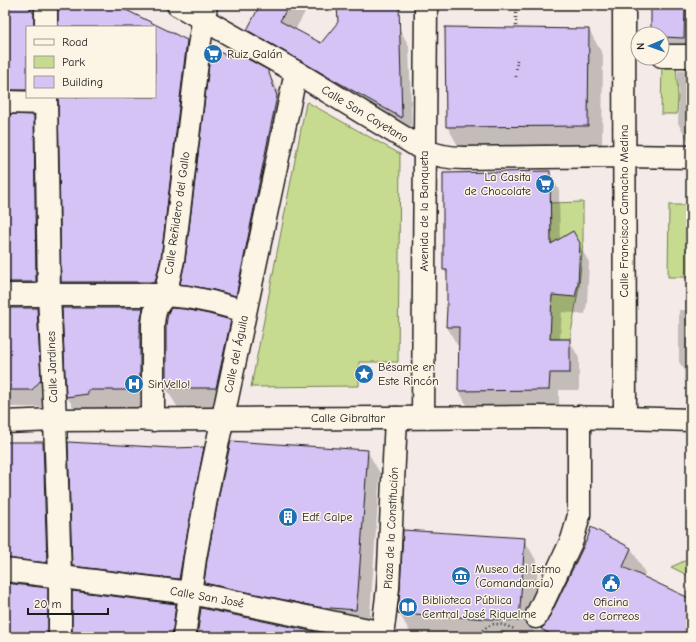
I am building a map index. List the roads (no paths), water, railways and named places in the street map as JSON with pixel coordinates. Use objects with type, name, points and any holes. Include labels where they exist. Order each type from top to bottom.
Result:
[{"type":"street","points":[[46,5],[46,26]]},
{"type":"street","name":"Calle San Cayetano","points":[[178,5],[205,12],[296,72],[424,150],[434,154],[453,158],[691,156]]},
{"type":"street","name":"Avenida de la Banqueta","points":[[423,418],[426,5]]},
{"type":"street","name":"Calle Francisco Camacho Medina","points":[[624,5],[630,48]]},
{"type":"street","name":"Calle Reñidero del Gallo","points":[[153,420],[154,316],[156,308],[165,295],[173,260],[199,46],[205,12]]},
{"type":"street","points":[[670,56],[691,56]]},
{"type":"street","name":"Calle Francisco Camacho Medina","points":[[625,418],[624,156],[630,66]]},
{"type":"street","name":"Calle del Águila","points":[[184,637],[208,488],[296,72]]},
{"type":"street","points":[[5,102],[46,100]]},
{"type":"street","name":"Calle Jardines","points":[[46,100],[49,295],[55,420],[60,576],[60,637]]},
{"type":"street","points":[[5,295],[165,295],[188,297],[246,311]]},
{"type":"street","points":[[536,616],[576,530],[578,515],[579,417]]},
{"type":"street","name":"Calle Gibraltar","points":[[5,422],[55,420],[579,417],[691,420]]},
{"type":"street","name":"Plaza de la Constitución","points":[[382,635],[388,588],[396,418]]},
{"type":"street","name":"Calle San José","points":[[5,570],[191,593],[382,635]]},
{"type":"place","name":"Ruiz Galán","points":[[213,54]]},
{"type":"place","name":"La Casita de Chocolate","points":[[545,184]]},
{"type":"place","name":"Bésame en Este Rincón","points":[[364,374]]},
{"type":"place","name":"SinVello!","points":[[134,384]]},
{"type":"place","name":"Edf. Calpe","points":[[288,517]]},
{"type":"place","name":"Museo del Istmo (Comandancia)","points":[[461,576]]},
{"type":"place","name":"Oficina de Correos","points":[[611,583]]},
{"type":"place","name":"Biblioteca Pública Central José Riquelme","points":[[408,607]]}]
